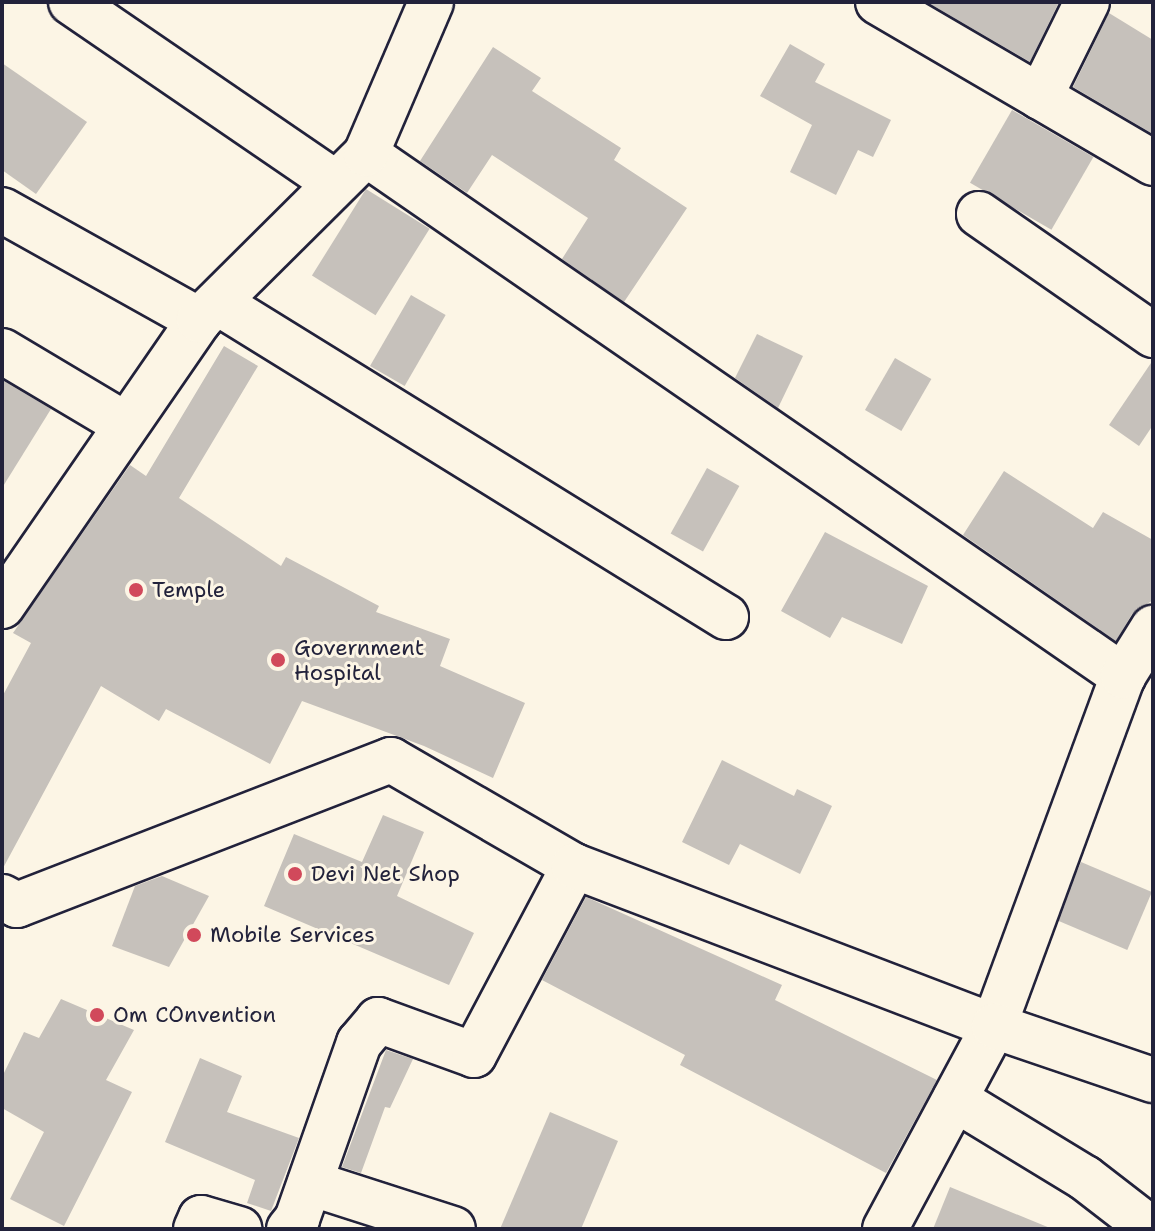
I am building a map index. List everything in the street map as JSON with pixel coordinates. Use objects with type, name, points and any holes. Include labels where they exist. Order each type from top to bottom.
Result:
[{"type":"street","points":[[71,2],[335,183]]},
{"type":"street","points":[[2,606],[123,423],[209,312],[366,154],[431,2]]},
{"type":"street","points":[[878,2],[1153,163]]},
{"type":"street","points":[[1040,97],[1087,2]]},
{"type":"street","points":[[366,154],[1142,653],[994,1026],[885,1229]]},
{"type":"street","points":[[2,210],[209,312],[726,617]]},
{"type":"street","points":[[979,214],[1153,335]]},
{"type":"street","points":[[2,351],[123,423]]},
{"type":"street","points":[[2,897],[17,905],[391,760],[574,866],[994,1026],[1153,1080]]},
{"type":"street","points":[[289,1229],[310,1183],[359,1043],[378,1020],[474,1055],[574,866]]},
{"type":"street","points":[[955,1099],[1085,1178],[1151,1229]]},
{"type":"street","points":[[310,1183],[453,1229]]},
{"type":"street","points":[[196,1229],[201,1218],[239,1229]]},
{"type":"building","points":[[927,2],[1059,2],[1030,62]]},
{"type":"building","points":[[1109,13],[1153,40],[1153,134],[1073,87]]},
{"type":"building","points":[[790,44],[825,64],[815,82],[891,120],[873,157],[858,150],[836,195],[790,172],[812,125],[760,96]]},
{"type":"building","points":[[493,47],[541,78],[532,91],[621,148],[614,160],[687,208],[624,302],[562,259],[588,218],[492,155],[467,193],[420,161]]},
{"type":"building","points":[[2,63],[87,122],[36,194],[2,170]]},
{"type":"building","points":[[1012,110],[1093,157],[1051,230],[970,183]]},
{"type":"building","points":[[366,189],[430,229],[376,315],[312,276]]},
{"type":"building","points":[[411,295],[446,315],[405,386],[370,366]]},
{"type":"building","points":[[757,334],[803,356],[778,408],[735,378]]},
{"type":"building","points":[[224,346],[258,366],[179,498],[281,566],[286,557],[379,606],[376,612],[450,639],[440,666],[525,703],[493,778],[424,746],[302,701],[270,764],[166,709],[159,721],[101,686],[2,870],[2,697],[31,643],[13,633],[130,465],[146,476]]},
{"type":"building","points":[[895,358],[931,379],[901,431],[865,410]]},
{"type":"building","points":[[1153,360],[1153,425],[1139,446],[1109,425]]},
{"type":"building","points":[[2,380],[51,409],[2,488]]},
{"type":"building","points":[[707,468],[739,486],[703,552],[671,534]]},
{"type":"building","points":[[1004,471],[1093,528],[1103,512],[1153,540],[1153,600],[1132,614],[1116,641],[963,535]]},
{"type":"building","points":[[825,532],[928,586],[902,644],[842,617],[830,638],[781,611]]},
{"type":"building","points":[[722,760],[794,796],[797,789],[832,806],[800,874],[740,844],[729,865],[682,842]]},
{"type":"building","points":[[383,815],[424,832],[397,896],[474,933],[449,985],[264,906],[294,834],[362,862]]},
{"type":"building","points":[[1081,862],[1152,892],[1127,950],[1056,920]]},
{"type":"building","points":[[162,876],[209,896],[169,967],[112,946],[135,886]]},
{"type":"building","points":[[586,897],[782,985],[775,1000],[937,1080],[886,1173],[680,1065],[685,1055],[542,980]]},
{"type":"building","points":[[61,999],[134,1030],[106,1080],[132,1092],[64,1226],[10,1199],[44,1132],[2,1108],[2,1077],[24,1032],[39,1038]]},
{"type":"building","points":[[386,1050],[413,1059],[390,1108],[385,1107],[361,1173],[342,1167]]},
{"type":"building","points":[[200,1058],[242,1076],[227,1112],[299,1138],[271,1211],[247,1203],[255,1180],[165,1142]]},
{"type":"building","points":[[550,1112],[618,1141],[581,1229],[500,1229]]},
{"type":"building","points":[[950,1187],[1050,1228],[1050,1229],[933,1229]]},
{"type":"place","name":"Temple","points":[[136,590]]},
{"type":"place","name":"Government Hospital","points":[[278,660]]},
{"type":"place","name":"Devi Net Shop","points":[[295,874]]},
{"type":"place","name":"Mobile Services","points":[[194,935]]},
{"type":"place","name":"Om COnvention","points":[[97,1015]]}]
